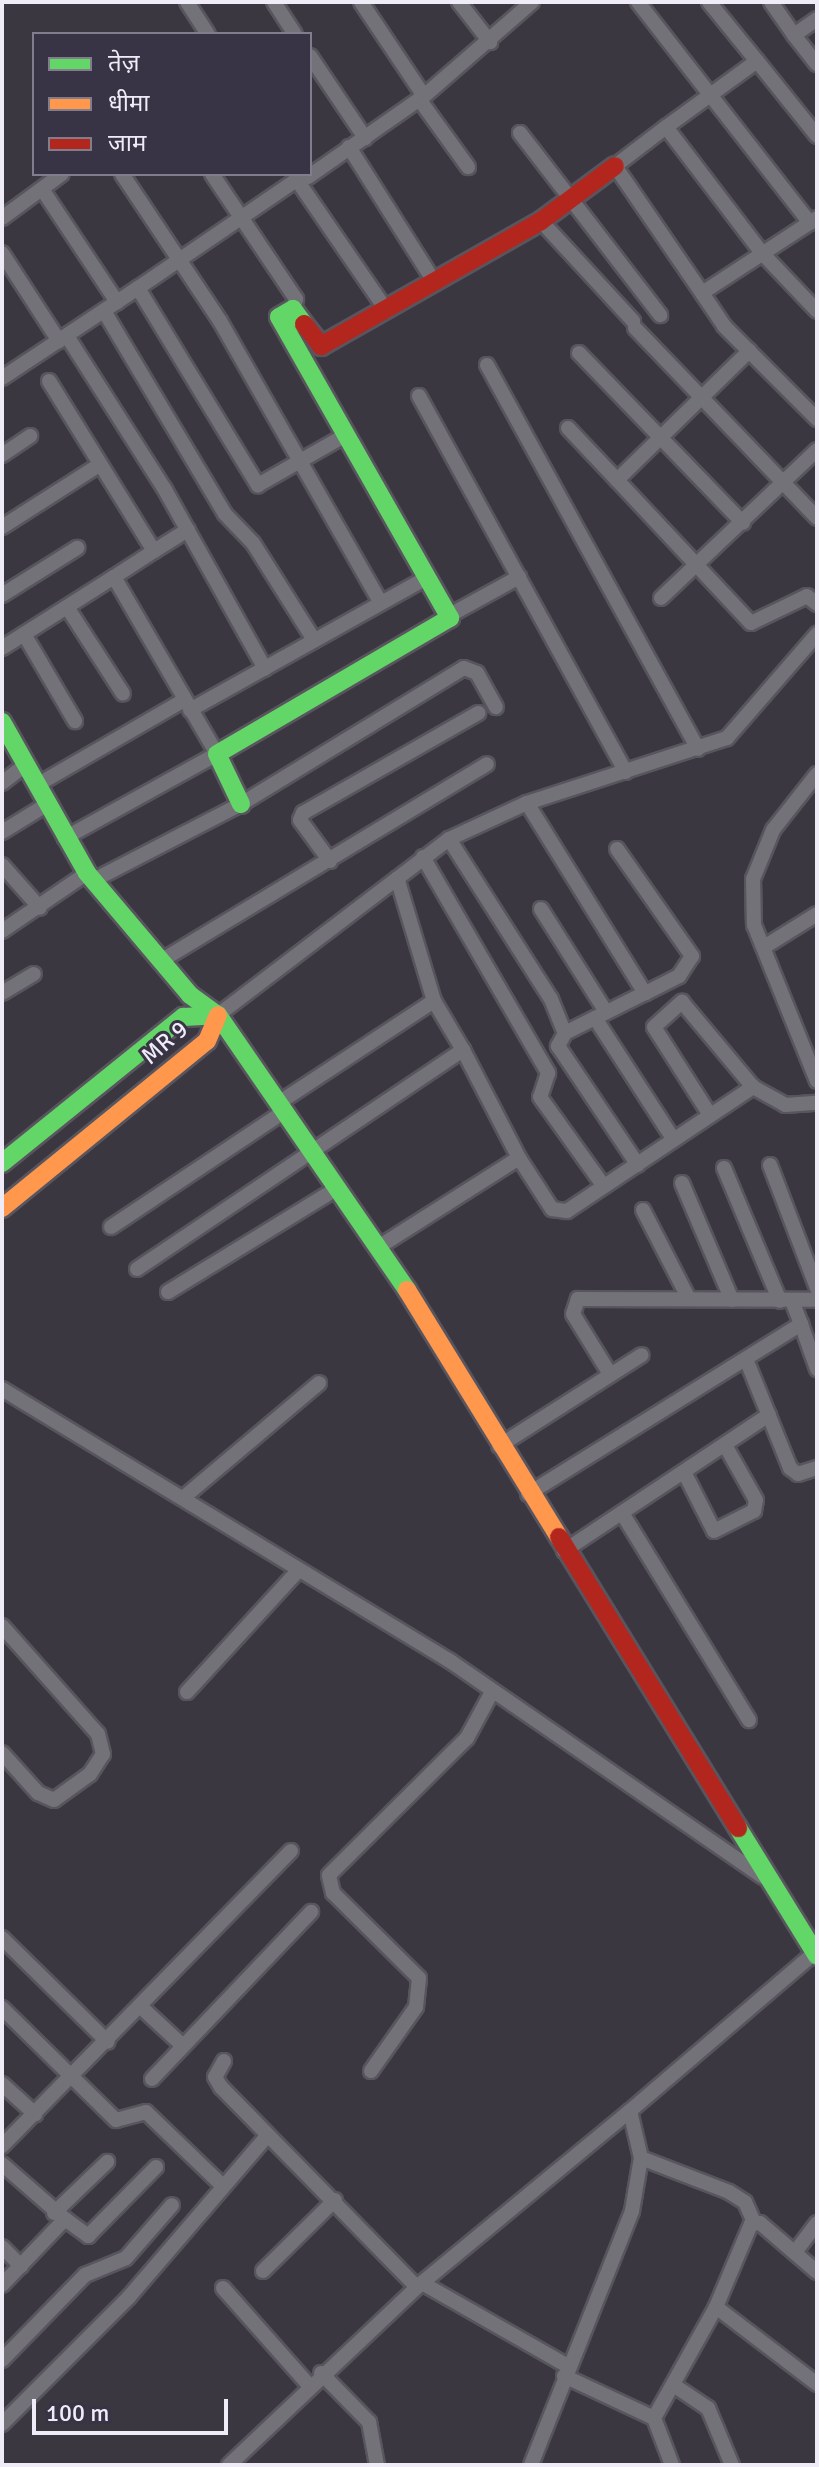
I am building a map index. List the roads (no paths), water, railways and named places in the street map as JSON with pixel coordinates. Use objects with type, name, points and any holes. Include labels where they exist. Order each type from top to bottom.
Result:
[{"type":"street","points":[[187,2],[207,32]]},
{"type":"street","points":[[274,2],[294,32]]},
{"type":"street","points":[[361,2],[468,167]]},
{"type":"street","points":[[459,2],[490,42]]},
{"type":"street","points":[[312,172],[422,97],[490,42],[532,2]]},
{"type":"street","points":[[638,2],[814,220],[702,293]]},
{"type":"street","points":[[709,2],[817,136]]},
{"type":"street","points":[[771,2],[817,64]]},
{"type":"street","points":[[794,35],[817,19]]},
{"type":"street","points":[[312,59],[365,138]]},
{"type":"street","points":[[293,309],[321,346],[387,311],[541,221],[757,61]]},
{"type":"street","points":[[666,127],[762,253],[817,311]]},
{"type":"street","points":[[520,133],[660,315]]},
{"type":"street","points":[[349,147],[435,283]]},
{"type":"street","points":[[615,166],[702,293],[749,351],[817,419]]},
{"type":"street","points":[[2,218],[59,176]]},
{"type":"street","points":[[123,176],[177,262],[220,321],[380,602]]},
{"type":"street","points":[[213,176],[296,299],[293,309],[278,323],[450,615]]},
{"type":"street","points":[[2,378],[304,178],[387,311]]},
{"type":"street","points":[[42,189],[225,514],[253,543],[314,640]]},
{"type":"street","points":[[541,221],[780,485],[817,518]]},
{"type":"street","points":[[2,253],[63,338],[188,530],[265,669]]},
{"type":"street","points":[[138,288],[256,483],[344,436]]},
{"type":"street","points":[[617,480],[749,351]]},
{"type":"street","points":[[579,353],[659,440],[743,523]]},
{"type":"street","points":[[487,365],[698,749]]},
{"type":"street","points":[[49,381],[154,551]]},
{"type":"street","points":[[419,396],[626,772]]},
{"type":"street","points":[[568,428],[751,623],[807,596],[817,604]]},
{"type":"street","points":[[2,455],[30,436]]},
{"type":"street","points":[[661,598],[699,566],[817,450]]},
{"type":"street","points":[[2,527],[99,465]]},
{"type":"street","points":[[2,648],[188,530]]},
{"type":"street","points":[[2,595],[77,548]]},
{"type":"street","points":[[114,577],[217,754],[241,804]]},
{"type":"street","points":[[65,838],[217,754],[519,577]]},
{"type":"street","points":[[37,785],[187,705],[265,669],[426,578]]},
{"type":"street","points":[[67,607],[123,694]]},
{"type":"street","points":[[24,634],[75,721]]},
{"type":"street","points":[[218,1015],[449,839],[527,803],[727,738],[817,634]]},
{"type":"street","points":[[2,931],[91,876],[241,804],[464,668],[477,673],[496,707]]},
{"type":"street","points":[[330,861],[300,820],[303,813],[478,713]]},
{"type":"street","points":[[2,724],[65,838],[91,876],[164,959],[190,995],[218,1015],[377,1248],[763,1877],[816,1953],[420,2285],[308,2384],[229,2465]]},
{"type":"street","points":[[164,959],[487,764]]},
{"type":"street","points":[[2,783],[25,765]]},
{"type":"street","points":[[817,774],[773,830],[753,879],[754,925],[817,1081]]},
{"type":"street","points":[[527,803],[645,993]]},
{"type":"street","points":[[2,832],[46,805]]},
{"type":"street","points":[[449,839],[565,1033]]},
{"type":"street","points":[[617,849],[692,956],[679,976],[565,1033],[558,1046],[638,1165]]},
{"type":"street","points":[[423,857],[548,1073],[540,1097],[603,1185]]},
{"type":"street","points":[[2,865],[40,908]]},
{"type":"street","points":[[397,878],[434,1001],[519,1158],[558,1211],[638,1165],[753,1087]]},
{"type":"street","points":[[541,909],[674,1140]]},
{"type":"street","points":[[764,947],[817,914]]},
{"type":"street","points":[[2,993],[34,974]]},
{"type":"street","points":[[111,1227],[434,1001]]},
{"type":"street","points":[[710,1115],[654,1027],[682,1002],[753,1087],[785,1105],[817,1103]]},
{"type":"street","name":"MR 9","points":[[2,1163],[183,1017],[218,1015],[207,1041],[2,1208]]},
{"type":"street","points":[[137,1269],[314,1154],[463,1050]]},
{"type":"street","points":[[377,1248],[519,1158]]},
{"type":"street","points":[[770,1165],[817,1288]]},
{"type":"street","points":[[724,1168],[786,1301],[801,1324],[817,1369]]},
{"type":"street","points":[[682,1183],[732,1300]]},
{"type":"street","points":[[168,1292],[336,1189]]},
{"type":"street","points":[[643,1210],[689,1299]]},
{"type":"street","points":[[610,1374],[572,1304],[605,1296],[817,1300]]},
{"type":"street","points":[[528,1494],[801,1324]]},
{"type":"street","points":[[499,1446],[642,1355]]},
{"type":"street","points":[[746,1359],[793,1472],[817,1468]]},
{"type":"street","points":[[183,1498],[319,1383]]},
{"type":"street","points":[[2,1389],[183,1498],[492,1692],[763,1877]]},
{"type":"street","points":[[564,1551],[769,1415]]},
{"type":"street","points":[[684,1472],[714,1531],[754,1511],[756,1500],[725,1445]]},
{"type":"street","points":[[622,1513],[749,1720]]},
{"type":"street","points":[[187,1692],[298,1571]]},
{"type":"street","points":[[2,1626],[98,1734],[103,1754],[90,1774],[54,1800],[38,1793],[2,1753]]},
{"type":"street","points":[[371,2071],[416,2007],[419,1978],[333,1893],[329,1875],[467,1738],[492,1692]]},
{"type":"street","points":[[2,2146],[108,2042],[291,1851]]},
{"type":"street","points":[[152,2079],[311,1912]]},
{"type":"street","points":[[2,1938],[108,2042]]},
{"type":"street","points":[[141,2007],[182,2045]]},
{"type":"street","points":[[2,2008],[119,2123],[146,2112],[223,2186]]},
{"type":"street","points":[[224,2061],[216,2081],[267,2136],[420,2285],[567,2372],[654,2418],[672,2465]]},
{"type":"street","points":[[2,2084],[35,2114]]},
{"type":"street","points":[[530,2464],[614,2268],[641,2158],[630,2111]]},
{"type":"street","points":[[2,2424],[129,2297],[267,2136]]},
{"type":"street","points":[[641,2158],[729,2192],[745,2202],[754,2222],[796,2251],[817,2272]]},
{"type":"street","points":[[2,2285],[107,2162]]},
{"type":"street","points":[[2,2164],[60,2216],[88,2236],[156,2167]]},
{"type":"street","points":[[263,2271],[335,2200]]},
{"type":"street","points":[[2,2360],[85,2275],[126,2258],[172,2205]]},
{"type":"street","points":[[654,2418],[675,2386],[716,2307],[754,2222]]},
{"type":"street","points":[[796,2251],[817,2223]]},
{"type":"street","points":[[2,2247],[21,2266]]},
{"type":"street","points":[[223,2288],[308,2384]]},
{"type":"street","points":[[716,2307],[817,2384]]},
{"type":"street","points":[[321,2373],[369,2422],[377,2465]]},
{"type":"street","points":[[675,2386],[708,2408],[732,2465]]}]
